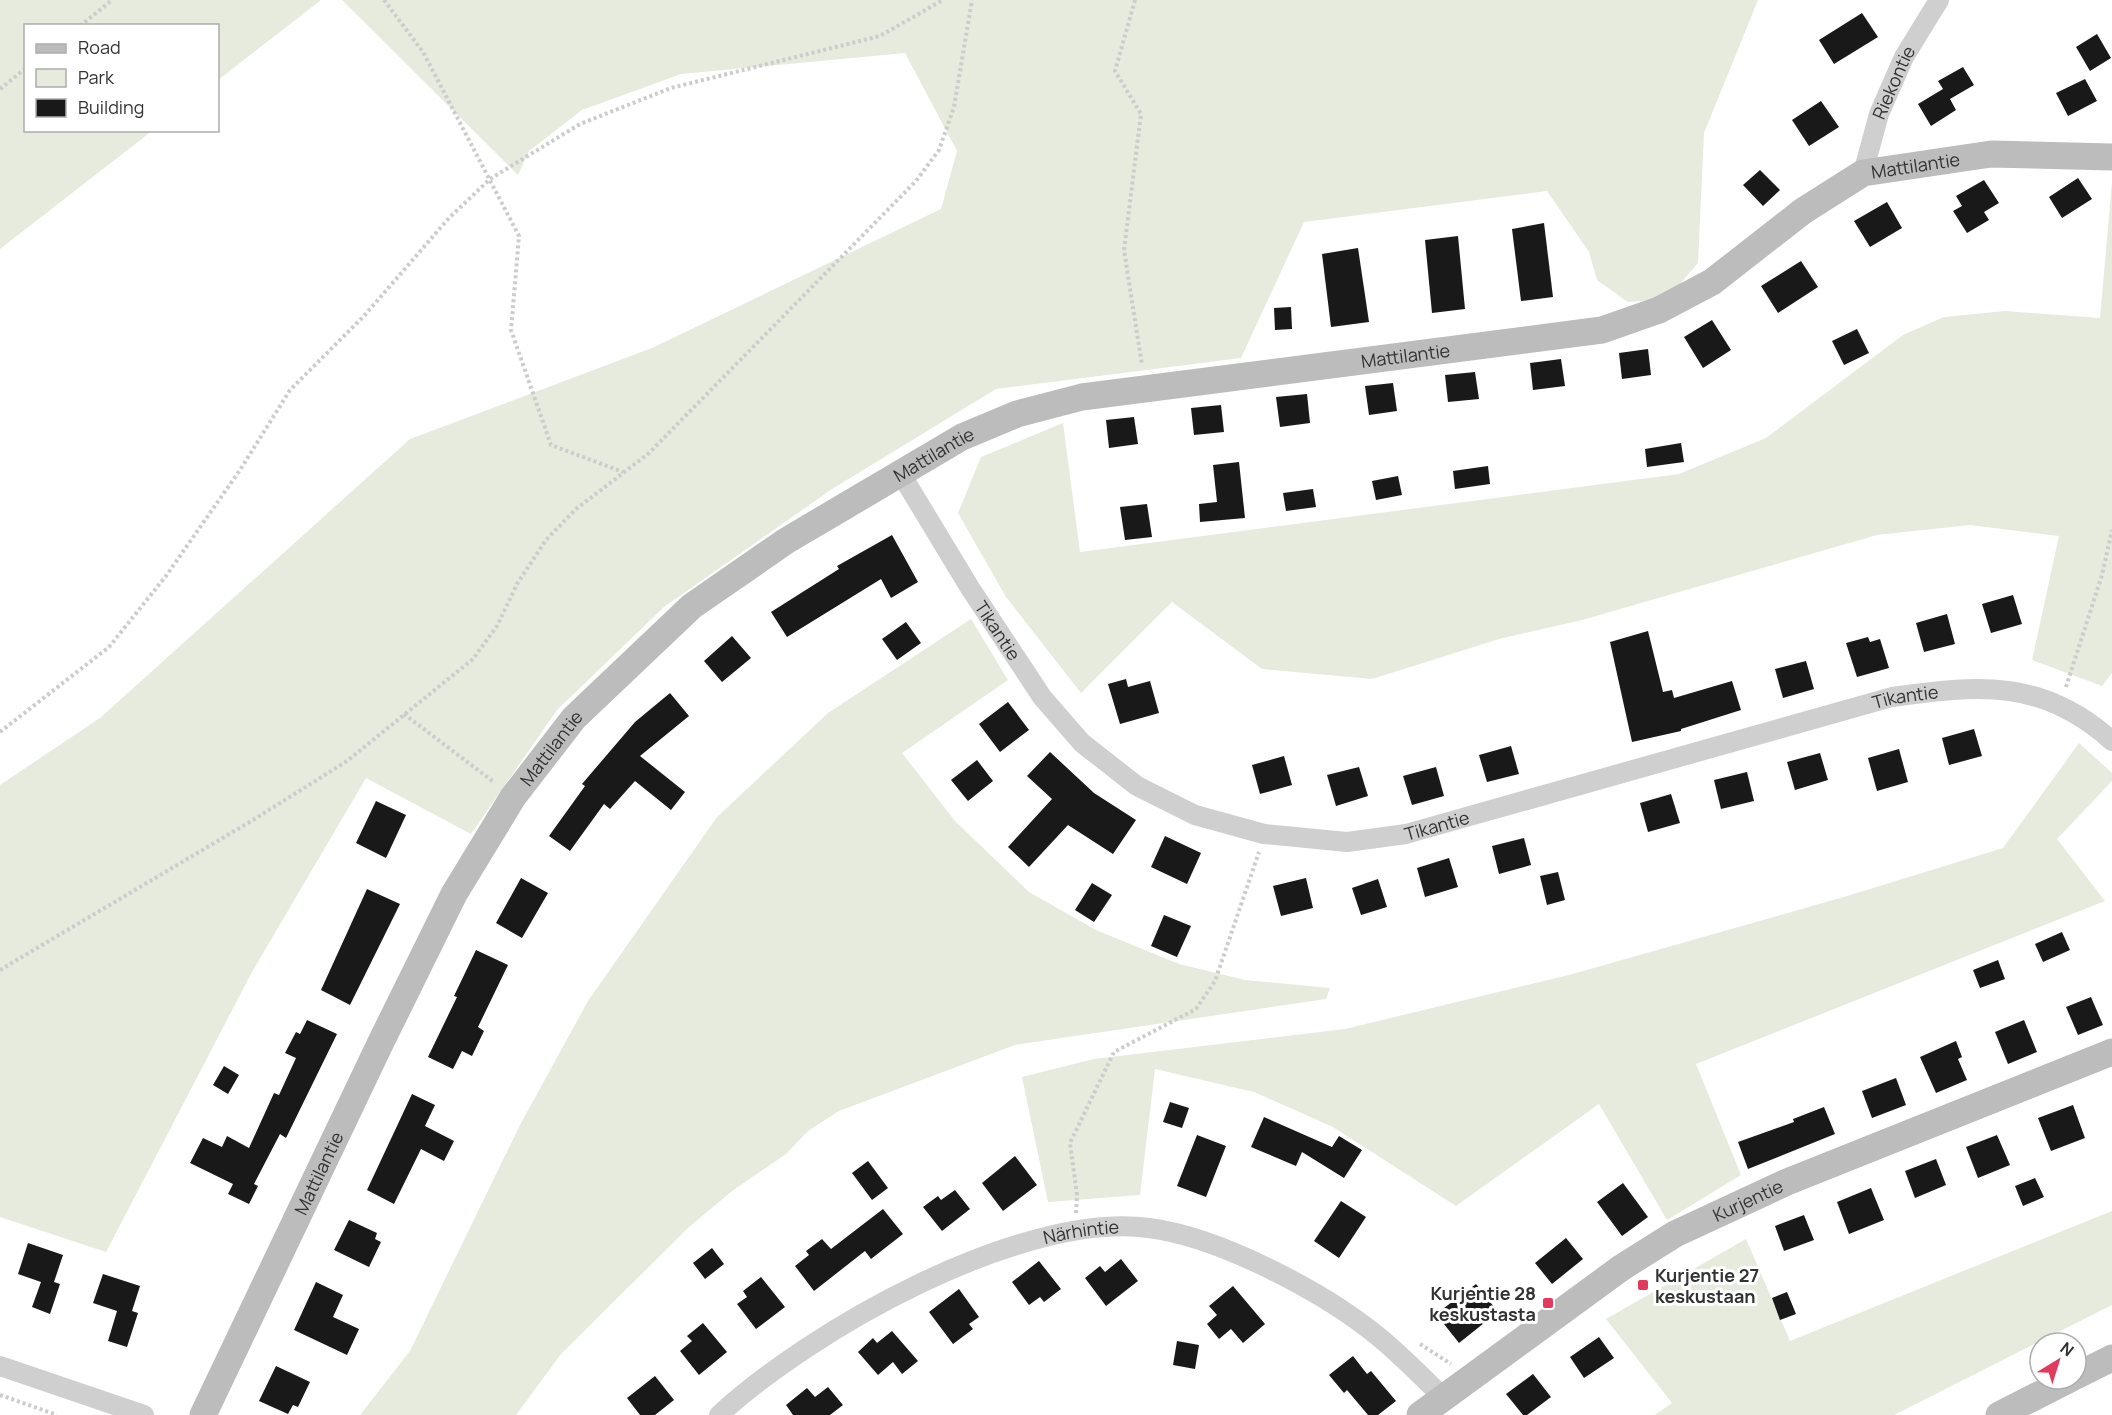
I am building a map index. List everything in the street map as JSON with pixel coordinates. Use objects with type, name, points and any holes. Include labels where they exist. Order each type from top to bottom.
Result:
[{"type":"street","name":"Riekontie","points":[[1863,173],[1879,114],[1900,66],[1939,0]]},
{"type":"street","name":"Mattilantie","points":[[203,1415],[449,905],[513,797],[574,718],[692,606],[786,541],[962,437],[1017,414],[1082,397],[1602,330],[1659,310],[1712,282],[1803,211],[1863,173],[1991,154],[2112,157]]},
{"type":"street","name":"Tikantie","points":[[901,474],[970,588],[1042,697],[1082,743],[1137,786],[1185,810],[1264,834],[1347,842],[1406,834],[1892,697],[1962,687],[2010,691],[2060,704],[2096,726],[2112,741]]},
{"type":"street","name":"Kurjentie","points":[[1420,1415],[1621,1268],[1675,1234],[1787,1182],[2112,1052]]},
{"type":"street","name":"Närhintie","points":[[719,1415],[791,1357],[872,1308],[959,1265],[1034,1240],[1099,1228],[1149,1228],[1191,1238],[1246,1258],[1322,1298],[1380,1337],[1443,1397]]},
{"type":"street","points":[[2088,1370],[2112,1358]]},
{"type":"street","points":[[0,1366],[144,1415]]},
{"type":"street","points":[[1999,1415],[2046,1391]]},
{"type":"path","points":[[82,24],[112,0]]},
{"type":"path","points":[[384,0],[423,52],[519,236],[511,330],[551,445],[624,472]]},
{"type":"path","points":[[0,732],[109,647],[166,576],[240,470],[290,390],[364,316],[449,218],[490,179],[580,124],[671,88],[880,36],[943,0]]},
{"type":"path","points":[[0,970],[253,820],[347,761],[472,658],[497,626],[517,584],[546,540],[576,509],[648,454],[916,181],[934,158],[954,107],[972,0]]},
{"type":"path","points":[[1135,0],[1115,71],[1141,114],[1124,250],[1145,389]]},
{"type":"path","points":[[0,89],[24,70]]},
{"type":"path","points":[[2060,704],[2076,662],[2102,575],[2112,530]]},
{"type":"path","points":[[404,714],[513,797]]},
{"type":"path","points":[[1075,1233],[1077,1195],[1070,1143],[1114,1052],[1196,1009],[1215,981],[1264,834]]},
{"type":"path","points":[[0,1395],[57,1415]]},
{"type":"green space","points":[[0,0],[321,0],[219,79],[219,24],[24,24],[24,132],[151,132],[0,249]]},
{"type":"green space","points":[[342,0],[1758,0],[1704,133],[1698,263],[1667,299],[1628,302],[1597,280],[1589,252],[1547,191],[1304,222],[1241,358],[996,389],[832,489],[664,607],[557,710],[471,834],[366,778],[252,972],[106,1252],[0,1217],[0,785],[100,718],[410,439],[652,348],[941,209],[957,151],[905,53],[681,74],[582,110],[529,151],[518,175]]},
{"type":"green space","points":[[2112,182],[2112,673],[2102,686],[2032,660],[2059,536],[1970,525],[1877,535],[1582,620],[1499,639],[1372,679],[1262,669],[1172,602],[1081,693],[1006,597],[958,513],[981,457],[1063,423],[1080,552],[1679,474],[1766,438],[1903,335],[1944,317],[2005,311],[2100,318]]},
{"type":"green space","points":[[971,619],[1008,680],[902,753],[955,821],[1029,892],[1096,930],[1179,964],[1245,980],[1330,988],[1326,999],[1015,1045],[839,1111],[808,1131],[786,1154],[732,1191],[688,1228],[561,1354],[516,1415],[360,1415],[410,1351],[520,1125],[588,1001],[717,817],[828,713]]},
{"type":"green space","points":[[2079,743],[2112,773],[2112,781],[2057,839],[2105,901],[1696,1064],[1741,1175],[1667,1220],[1599,1104],[1456,1206],[1333,1127],[1254,1092],[1155,1069],[1140,1195],[1048,1202],[1022,1077],[1094,1059],[1345,1029],[1569,975],[1844,897],[2003,848]]},
{"type":"green space","points":[[2112,1211],[2112,1305],[2060,1331],[2028,1331],[2028,1347],[1894,1415],[1655,1415],[1672,1403],[1606,1319],[1746,1239],[1790,1341]]},
{"type":"building","points":[[1862,13],[1878,37],[1834,64],[1819,40]]},
{"type":"building","points":[[2097,34],[2111,58],[2090,71],[2076,47]]},
{"type":"building","points":[[1963,67],[1974,85],[1950,99],[1956,110],[1931,126],[1918,104],[1943,89],[1938,81]]},
{"type":"building","points":[[2085,79],[2097,101],[2068,116],[2056,93]]},
{"type":"building","points":[[1821,101],[1839,127],[1809,146],[1792,120]]},
{"type":"building","points":[[1760,170],[1780,190],[1763,206],[1743,185]]},
{"type":"building","points":[[2078,178],[2092,199],[2062,218],[2049,197]]},
{"type":"building","points":[[1984,180],[1999,203],[1984,212],[1989,220],[1967,233],[1953,211],[1962,206],[1956,196]]},
{"type":"building","points":[[1887,202],[1902,228],[1870,247],[1854,221]]},
{"type":"building","points":[[1544,223],[1553,297],[1521,301],[1512,229]]},
{"type":"building","points":[[1458,236],[1465,309],[1432,313],[1425,240]]},
{"type":"building","points":[[1358,248],[1369,322],[1331,327],[1322,254]]},
{"type":"building","points":[[1801,261],[1818,287],[1778,313],[1761,286]]},
{"type":"building","points":[[1291,307],[1292,329],[1275,330],[1274,308]]},
{"type":"building","points":[[1712,320],[1731,350],[1703,368],[1684,337]]},
{"type":"building","points":[[1857,329],[1869,353],[1844,365],[1832,341]]},
{"type":"building","points":[[1648,349],[1651,375],[1622,379],[1619,353]]},
{"type":"building","points":[[1561,359],[1565,386],[1533,390],[1530,363]]},
{"type":"building","points":[[1475,372],[1479,399],[1448,402],[1445,375]]},
{"type":"building","points":[[1393,383],[1397,411],[1369,415],[1365,386]]},
{"type":"building","points":[[1307,394],[1310,423],[1280,427],[1276,397]]},
{"type":"building","points":[[1221,405],[1224,432],[1194,435],[1191,408]]},
{"type":"building","points":[[1134,417],[1138,444],[1109,448],[1106,420]]},
{"type":"building","points":[[1681,443],[1684,462],[1647,467],[1645,449]]},
{"type":"building","points":[[1239,462],[1245,518],[1200,522],[1199,504],[1217,502],[1213,465]]},
{"type":"building","points":[[1488,466],[1490,484],[1455,489],[1453,471]]},
{"type":"building","points":[[1398,476],[1402,495],[1376,500],[1372,481]]},
{"type":"building","points":[[1313,489],[1316,507],[1286,511],[1283,493]]},
{"type":"building","points":[[1147,504],[1152,537],[1125,540],[1120,507]]},
{"type":"building","points":[[892,535],[918,582],[891,598],[881,579],[787,637],[771,612],[839,569],[837,566]]},
{"type":"building","points":[[2013,595],[2022,624],[1991,633],[1982,604]]},
{"type":"building","points":[[1947,614],[1955,644],[1924,652],[1916,623]]},
{"type":"building","points":[[906,622],[921,643],[897,660],[882,639]]},
{"type":"building","points":[[1648,631],[1663,692],[1672,690],[1674,698],[1732,681],[1741,710],[1681,729],[1681,731],[1632,742],[1610,642]]},
{"type":"building","points":[[732,636],[751,658],[722,682],[704,661]]},
{"type":"building","points":[[1868,637],[1870,642],[1880,639],[1889,668],[1857,677],[1846,643]]},
{"type":"building","points":[[1806,661],[1814,689],[1783,698],[1775,669]]},
{"type":"building","points":[[1126,679],[1128,687],[1150,681],[1159,713],[1120,724],[1108,684]]},
{"type":"building","points":[[670,693],[689,716],[640,756],[685,792],[671,810],[635,781],[610,809],[604,804],[570,851],[549,836],[585,786],[582,784],[635,722]]},
{"type":"building","points":[[1008,702],[1029,730],[1000,752],[979,724]]},
{"type":"building","points":[[1974,729],[1982,756],[1949,765],[1942,738]]},
{"type":"building","points":[[1511,746],[1519,774],[1487,782],[1479,755]]},
{"type":"building","points":[[1899,749],[1908,782],[1877,791],[1868,758]]},
{"type":"building","points":[[1050,752],[1094,793],[1136,820],[1113,854],[1068,825],[1029,867],[1008,847],[1052,799],[1027,776]]},
{"type":"building","points":[[1820,753],[1828,780],[1795,790],[1787,762]]},
{"type":"building","points":[[1284,756],[1292,785],[1260,794],[1252,765]]},
{"type":"building","points":[[977,760],[993,781],[968,801],[951,780]]},
{"type":"building","points":[[1359,767],[1368,796],[1336,806],[1327,775]]},
{"type":"building","points":[[1436,767],[1444,796],[1412,805],[1403,776]]},
{"type":"building","points":[[1747,772],[1754,801],[1721,809],[1714,780]]},
{"type":"building","points":[[1671,794],[1680,823],[1648,832],[1640,803]]},
{"type":"building","points":[[376,801],[406,815],[386,858],[356,843]]},
{"type":"building","points":[[1165,836],[1201,853],[1187,884],[1151,867]]},
{"type":"building","points":[[1524,838],[1531,865],[1499,874],[1492,846]]},
{"type":"building","points":[[1449,858],[1458,887],[1425,897],[1417,868]]},
{"type":"building","points":[[1558,872],[1565,900],[1547,905],[1540,876]]},
{"type":"building","points":[[521,878],[548,893],[522,938],[496,923]]},
{"type":"building","points":[[1306,878],[1313,908],[1281,916],[1273,886]]},
{"type":"building","points":[[1378,879],[1387,907],[1361,915],[1352,888]]},
{"type":"building","points":[[1092,883],[1112,895],[1094,922],[1075,910]]},
{"type":"building","points":[[367,889],[400,904],[350,1005],[321,990]]},
{"type":"building","points":[[1164,915],[1191,926],[1177,957],[1151,946]]},
{"type":"building","points":[[2062,932],[2070,950],[2043,962],[2035,944]]},
{"type":"building","points":[[476,950],[508,965],[478,1027],[484,1031],[472,1056],[462,1051],[453,1069],[428,1057],[457,997],[454,996]]},
{"type":"building","points":[[1998,960],[2005,979],[1980,988],[1973,970]]},
{"type":"building","points":[[2091,997],[2103,1025],[2078,1035],[2066,1007]]},
{"type":"building","points":[[307,1020],[337,1034],[286,1138],[280,1134],[254,1184],[258,1186],[249,1204],[228,1194],[233,1184],[190,1163],[203,1138],[222,1147],[227,1136],[249,1148],[274,1093],[279,1095],[296,1058],[285,1053],[296,1032],[300,1034]]},
{"type":"building","points":[[2024,1020],[2037,1052],[2008,1064],[1995,1032]]},
{"type":"building","points":[[1956,1041],[1962,1057],[1958,1059],[1967,1080],[1936,1093],[1920,1057]]},
{"type":"building","points":[[224,1066],[239,1075],[228,1094],[213,1085]]},
{"type":"building","points":[[1896,1078],[1906,1105],[1872,1118],[1862,1091]]},
{"type":"building","points":[[412,1094],[435,1105],[425,1126],[454,1141],[444,1161],[421,1149],[394,1204],[367,1190]]},
{"type":"building","points":[[1170,1102],[1189,1108],[1182,1128],[1163,1122]]},
{"type":"building","points":[[2073,1105],[2085,1138],[2051,1151],[2038,1118]]},
{"type":"building","points":[[1824,1107],[1835,1134],[1748,1169],[1738,1142],[1794,1122],[1793,1119]]},
{"type":"building","points":[[1264,1117],[1332,1147],[1339,1136],[1362,1150],[1344,1178],[1302,1152],[1296,1166],[1251,1147]]},
{"type":"building","points":[[1197,1135],[1226,1146],[1206,1197],[1177,1186]]},
{"type":"building","points":[[1997,1135],[2010,1165],[1978,1178],[1966,1147]]},
{"type":"building","points":[[1015,1156],[1037,1185],[1003,1211],[982,1183]]},
{"type":"building","points":[[1936,1159],[1946,1185],[1915,1198],[1905,1171]]},
{"type":"building","points":[[868,1161],[888,1188],[872,1200],[852,1173]]},
{"type":"building","points":[[2035,1178],[2044,1197],[2023,1206],[2015,1186]]},
{"type":"building","points":[[1623,1183],[1648,1217],[1622,1236],[1597,1202]]},
{"type":"building","points":[[1871,1188],[1884,1220],[1849,1234],[1837,1202]]},
{"type":"building","points":[[955,1190],[970,1209],[942,1231],[923,1207],[938,1196],[941,1200]]},
{"type":"building","points":[[1341,1201],[1366,1217],[1339,1258],[1314,1241]]},
{"type":"building","points":[[883,1209],[903,1234],[871,1259],[865,1251],[814,1291],[795,1266],[809,1255],[806,1251],[822,1239],[831,1249]]},
{"type":"building","points":[[1804,1215],[1814,1240],[1784,1251],[1775,1226]]},
{"type":"building","points":[[349,1220],[377,1233],[375,1239],[381,1242],[369,1267],[334,1250]]},
{"type":"building","points":[[1566,1238],[1583,1259],[1552,1284],[1535,1263]]},
{"type":"building","points":[[28,1243],[63,1255],[54,1282],[60,1284],[50,1314],[32,1307],[41,1282],[18,1274]]},
{"type":"building","points":[[712,1248],[724,1264],[705,1279],[693,1263]]},
{"type":"building","points":[[1121,1259],[1138,1281],[1106,1306],[1085,1278],[1100,1266],[1105,1272]]},
{"type":"building","points":[[1039,1261],[1061,1289],[1044,1302],[1040,1297],[1029,1305],[1012,1282]]},
{"type":"building","points":[[103,1274],[140,1286],[132,1311],[138,1313],[127,1347],[108,1341],[117,1311],[93,1303]]},
{"type":"building","points":[[761,1277],[785,1307],[756,1329],[737,1304],[747,1297],[743,1291]]},
{"type":"building","points":[[316,1282],[343,1295],[333,1317],[359,1329],[347,1355],[294,1330]]},
{"type":"building","points":[[1476,1284],[1498,1312],[1459,1343],[1436,1314]]},
{"type":"building","points":[[1233,1286],[1265,1324],[1243,1343],[1231,1329],[1219,1339],[1207,1324],[1217,1315],[1209,1306]]},
{"type":"building","points":[[959,1289],[979,1317],[969,1324],[973,1329],[953,1344],[929,1312]]},
{"type":"building","points":[[1787,1292],[1796,1314],[1780,1320],[1772,1298]]},
{"type":"building","points":[[703,1323],[727,1352],[699,1375],[680,1351],[692,1341],[687,1336]]},
{"type":"building","points":[[892,1331],[918,1361],[902,1374],[893,1362],[878,1375],[858,1352],[873,1338],[877,1343]]},
{"type":"building","points":[[1599,1337],[1614,1358],[1584,1378],[1570,1357]]},
{"type":"building","points":[[1177,1341],[1199,1345],[1195,1369],[1173,1365]]},
{"type":"building","points":[[1353,1356],[1367,1374],[1371,1371],[1396,1401],[1378,1415],[1368,1415],[1347,1390],[1344,1393],[1329,1375]]},
{"type":"building","points":[[276,1366],[310,1382],[298,1407],[293,1405],[288,1414],[259,1401]]},
{"type":"building","points":[[1533,1374],[1551,1397],[1527,1415],[1523,1415],[1506,1394]]},
{"type":"building","points":[[655,1376],[674,1400],[655,1415],[640,1415],[627,1398]]},
{"type":"building","points":[[828,1387],[843,1405],[830,1415],[793,1415],[786,1405],[807,1388],[815,1397]]},
{"type":"place","name":"Kurjentie 27 keskustaan","points":[[1643,1285]]},
{"type":"place","name":"Kurjentie 28 keskustasta","points":[[1548,1303]]}]
